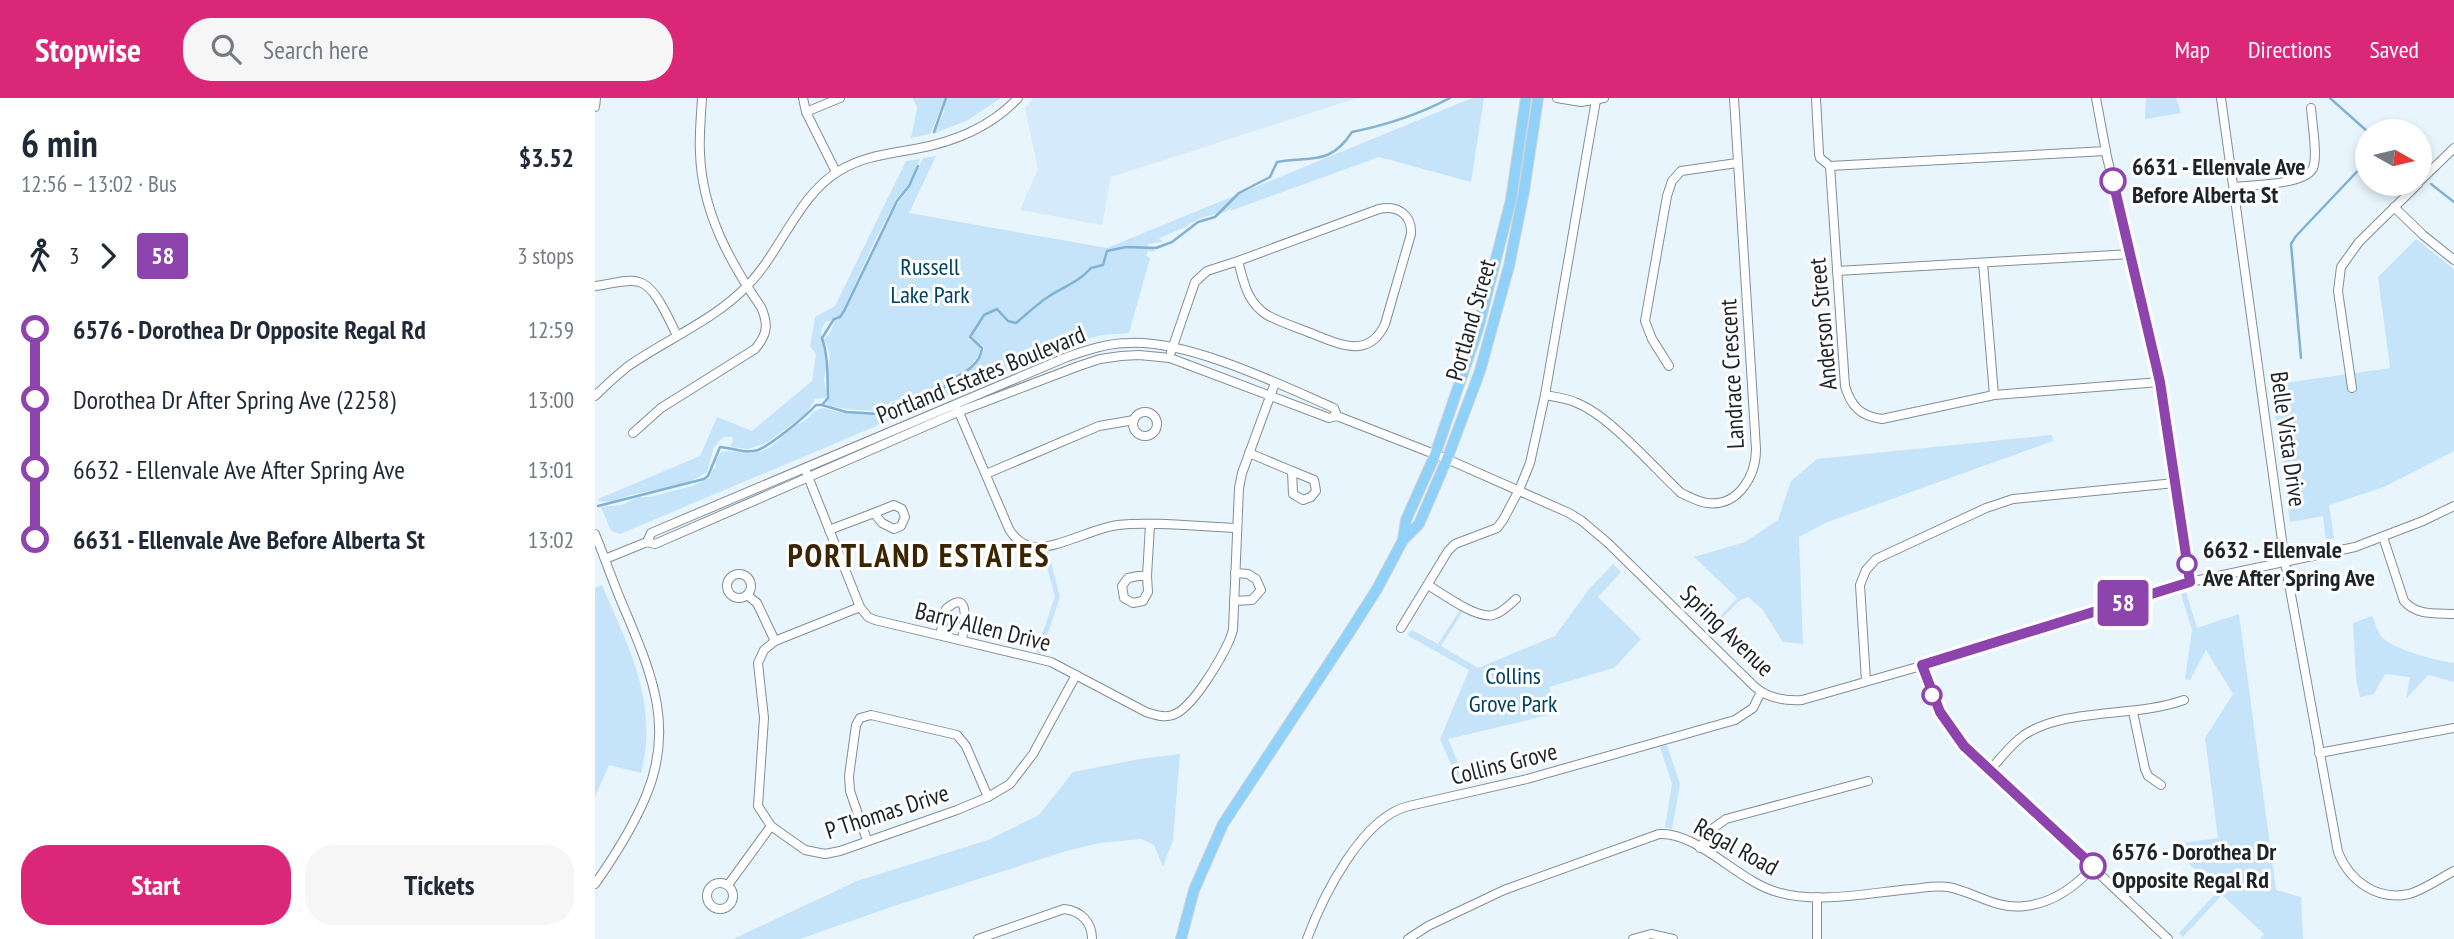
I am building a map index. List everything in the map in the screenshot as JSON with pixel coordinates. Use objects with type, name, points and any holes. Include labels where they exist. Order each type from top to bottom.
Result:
[{"type":"main road","name":"Portland Street","points":[[1403,540],[1406,520],[1435,454],[1459,389],[1496,262],[1511,200],[1526,98]]},
{"type":"main road","name":"Portland Street","points":[[1181,939],[1194,890],[1223,824],[1377,589],[1403,540],[1419,524],[1447,459],[1480,371],[1509,266],[1538,98]]},
{"type":"street","points":[[595,107],[596,98]]},
{"type":"street","points":[[633,433],[661,408],[755,349],[764,340],[767,331],[766,318],[722,243],[712,216],[703,183],[700,152],[702,98]]},
{"type":"street","points":[[803,98],[806,112],[836,172]]},
{"type":"street","points":[[806,112],[840,98]]},
{"type":"street","points":[[595,396],[625,369],[726,304],[747,287],[818,189],[836,172],[863,159],[935,145],[961,136],[997,117],[1018,98]]},
{"type":"street","points":[[1401,628],[1441,559],[1455,544],[1497,528],[1519,490],[1532,455],[1600,99],[1581,102],[1557,98]]},
{"type":"street","name":"Landrace Crescent","points":[[1545,395],[1576,402],[1604,419],[1681,494],[1709,503],[1722,502],[1739,493],[1754,470],[1756,449],[1734,98]]},
{"type":"street","name":"Anderson Street","points":[[1816,98],[1819,154],[1830,166],[1845,386],[1853,406],[1859,411],[1872,418],[1892,418],[1994,395],[2160,382]]},
{"type":"street","points":[[2096,98],[2160,382],[2190,582]]},
{"type":"street","name":"Belle Vista Drive","points":[[2221,98],[2285,562],[2338,852],[2353,878],[2372,890],[2385,894],[2408,894],[2454,871]]},
{"type":"street","points":[[2234,187],[2299,180],[2311,172],[2314,161],[2311,108]]},
{"type":"street","points":[[2433,169],[2454,148]]},
{"type":"street","points":[[1830,166],[2106,151]]},
{"type":"street","points":[[1669,366],[1651,339],[1645,321],[1669,189],[1681,171],[1737,163]]},
{"type":"street","points":[[2352,388],[2338,291],[2341,267],[2359,242],[2405,196]]},
{"type":"street","points":[[1170,358],[1195,282],[1207,271],[1387,207],[1406,215],[1411,226],[1385,324],[1377,337],[1358,347],[1336,343],[1262,312],[1248,294],[1238,261]]},
{"type":"street","points":[[2394,207],[2454,260]]},
{"type":"street","points":[[1837,271],[2131,254]]},
{"type":"street","points":[[1983,263],[1994,395]]},
{"type":"street","points":[[595,286],[633,281],[643,283],[654,292],[677,335]]},
{"type":"street","name":"Portland Estates Boulevard","points":[[605,559],[647,542],[651,533],[806,473],[1090,349],[1131,342],[1173,347],[1275,383],[1333,408],[1337,416]]},
{"type":"street","name":"Portland Estates Boulevard","points":[[957,408],[1100,359],[1139,355],[1170,358],[1329,418],[1337,416],[1447,459]]},
{"type":"street","name":"Barry Allen Drive","points":[[860,607],[868,617],[875,620],[1037,657],[1146,712],[1161,716],[1172,715],[1187,706],[1226,650],[1233,630],[1239,488],[1275,383]]},
{"type":"street","points":[[957,408],[1009,529],[1017,539],[1027,545],[1045,547],[1116,525],[1237,528]]},
{"type":"street","points":[[986,474],[1099,426],[1134,420]]},
{"type":"street","points":[[1249,453],[1291,471]]},
{"type":"street","name":"Spring Avenue","points":[[1447,459],[1569,513],[1594,530],[1761,692],[1774,698],[1803,700],[2190,582],[2231,571],[2326,555],[2383,537],[2454,506]]},
{"type":"street","points":[[728,886],[771,827],[757,802],[764,718],[758,670],[764,650],[775,641],[860,607],[806,473]]},
{"type":"street","points":[[1866,681],[1860,585],[1865,570],[1876,559],[1986,508],[2013,499],[2175,483]]},
{"type":"street","points":[[829,530],[874,513]]},
{"type":"street","points":[[1147,576],[1150,525]]},
{"type":"street","points":[[595,534],[652,677],[659,724],[658,750],[646,795],[636,818],[595,884]]},
{"type":"street","points":[[2383,537],[2409,606],[2425,612],[2454,614]]},
{"type":"street","points":[[1234,601],[1252,600],[1261,590],[1256,579],[1235,573]]},
{"type":"street","points":[[1428,585],[1468,609],[1487,615],[1500,612],[1516,599]]},
{"type":"street","points":[[747,595],[757,603],[775,641]]},
{"type":"street","points":[[940,635],[946,608],[958,603],[967,613],[962,640]]},
{"type":"street","points":[[1922,665],[1933,699],[1948,726],[1964,746],[2168,939]]},
{"type":"street","name":"P Thomas Drive","points":[[771,827],[805,850],[817,853],[840,851],[988,797],[1010,784],[1024,768],[1076,675]]},
{"type":"street","name":"Collins Grove","points":[[1307,939],[1332,885],[1357,846],[1369,830],[1390,813],[1409,806],[1527,779],[1735,720],[1753,708],[1761,692]]},
{"type":"street","points":[[1990,770],[2023,736],[2046,724],[2059,720],[2133,712],[2184,700]]},
{"type":"street","points":[[2133,712],[2145,769],[2148,776],[2161,785]]},
{"type":"street","points":[[867,840],[849,784],[856,725],[863,716],[871,715],[957,735],[966,746],[988,797]]},
{"type":"street","points":[[2319,753],[2454,728]]},
{"type":"street","points":[[1700,848],[1712,829],[1726,818],[1868,780]]},
{"type":"street","name":"Regal Road","points":[[1408,939],[1428,926],[1504,890],[1652,835],[1672,834],[1700,848],[1762,887],[1778,893],[1817,897],[1937,887],[1959,891],[1992,903],[2024,906],[2058,896],[2082,879],[2093,867]]},
{"type":"street","points":[[1817,897],[1817,939]]},
{"type":"street","points":[[978,939],[1064,909],[1076,912],[1086,919],[1092,929],[1092,939]]},
{"type":"street","points":[[1633,939],[1651,934],[1673,939]]},
{"type":"shaded area","points":[[1033,98],[1357,98],[1111,177],[1102,225],[1020,210],[1038,169],[1025,109]]},
{"type":"green space","points":[[913,98],[1001,98],[968,120],[933,134],[945,111],[942,106],[930,134],[911,138],[917,108]]},
{"type":"green space","name":"Russell Lake Park","points":[[1472,98],[1484,98],[1471,182],[1379,157],[1230,211],[1231,208],[1200,218],[1159,238],[1163,242],[1147,244],[1149,247],[1167,245],[1155,249],[1154,252],[1148,251],[1146,256],[1150,258],[1129,333],[1102,335],[1071,344],[620,534],[611,531],[601,507],[622,505],[638,497],[650,497],[692,486],[710,478],[721,452],[755,452],[767,449],[795,424],[801,423],[823,408],[881,415],[895,406],[941,394],[950,382],[967,372],[975,365],[984,350],[983,346],[972,338],[973,331],[968,339],[980,347],[981,353],[964,373],[947,380],[940,391],[892,401],[881,412],[826,404],[829,396],[827,382],[830,356],[823,340],[830,333],[835,320],[845,311],[863,269],[923,158],[936,156],[909,213],[1107,248]]},
{"type":"green space","points":[[2146,98],[2176,98],[2181,113],[2145,119]]},
{"type":"green space","name":"Russell Lake Park","points":[[920,159],[909,184],[897,198],[875,240],[841,315],[825,322],[822,327],[821,337],[827,362],[824,381],[826,398],[815,399],[806,414],[766,443],[748,449],[731,447],[732,437],[723,437],[714,447],[707,472],[688,483],[631,495],[613,502],[599,501],[598,499],[700,456],[717,417],[752,431],[812,381],[816,354],[810,346],[815,317],[835,306],[906,161]]},
{"type":"green space","points":[[2416,239],[2454,269],[2454,451],[2384,487],[2329,505],[2334,538],[2326,540],[2323,516],[2290,522],[2271,385],[2390,368],[2378,277]]},
{"type":"green space","points":[[2052,435],[2053,441],[1825,523],[1799,537],[1803,644],[1783,642],[1762,609],[1748,597],[1739,601],[1706,632],[1737,598],[1694,557],[1745,542],[1778,520],[1791,481],[1817,459]]},
{"type":"green space","points":[[1048,551],[1060,597],[1041,654],[1036,652],[1055,597],[1043,552]]},
{"type":"green space","name":"Collins Grove Park","points":[[1613,564],[1621,572],[1598,597],[1641,639],[1614,668],[1549,687],[1557,713],[1448,739],[1464,777],[1457,779],[1440,739],[1469,670],[1407,635],[1412,630],[1438,644],[1460,610],[1463,611],[1441,646],[1478,668],[1555,636],[1589,589]]},
{"type":"green space","points":[[602,585],[638,676],[644,699],[646,747],[641,773],[609,765],[595,797],[595,588]]},
{"type":"green space","points":[[2186,592],[2197,628],[2239,614],[2276,890],[2301,897],[2303,939],[2260,939],[2264,934],[2222,895],[2183,937],[2179,933],[2218,891],[2169,845],[2218,838],[2205,738],[2233,694],[2206,650],[2190,680],[2185,679],[2192,630],[2181,594]]},
{"type":"green space","points":[[2372,616],[2378,632],[2386,641],[2404,650],[2454,663],[2454,682],[2428,675],[2406,699],[2410,677],[2385,674],[2374,694],[2360,697],[2356,679],[2353,623]]},
{"type":"green space","points":[[1667,745],[1680,784],[1672,829],[1665,827],[1672,784],[1660,747]]},
{"type":"green space","points":[[1180,754],[1173,840],[1163,867],[1154,845],[1141,839],[1099,843],[894,906],[800,939],[733,939],[857,881],[988,840],[1039,815],[1073,772]]},
{"type":"waterway","points":[[934,132],[946,98]]},
{"type":"waterway","points":[[598,506],[704,479],[708,476],[720,447],[758,450],[788,430],[816,405],[846,412],[880,414],[893,404],[940,393],[948,382],[979,359],[982,348],[970,337],[984,315],[997,309],[1008,321],[1016,323],[1091,268],[1103,265],[1107,251],[1126,247],[1156,248],[1172,242],[1198,222],[1215,217],[1239,193],[1270,177],[1277,162],[1328,155],[1344,143],[1352,132],[1402,119],[1450,98]]},
{"type":"waterway","points":[[2330,98],[2355,120]]},
{"type":"waterway","points":[[822,405],[828,398],[827,360],[822,338],[834,319],[840,317],[844,311],[897,201],[909,186],[918,166]]},
{"type":"waterway","points":[[2301,358],[2291,244],[2355,174]]},
{"type":"waterway","points":[[2433,186],[2454,202]]},
{"type":"bus line","name":"58","points":[[2093,866],[1964,746],[1948,726],[1933,699],[1922,665],[2190,582],[2160,382],[2113,181]]},
{"type":"place","name":"6631 - Ellenvale Ave Before Alberta St","points":[[2113,181]]},
{"type":"place","name":"6632 - Ellenvale Ave After Spring Ave","points":[[2187,564]]},
{"type":"place","name":"6576 - Dorothea Dr Opposite Regal Rd","points":[[2093,866]]},
{"type":"district","name":"PORTLAND ESTATES","points":[[919,556]]}]
